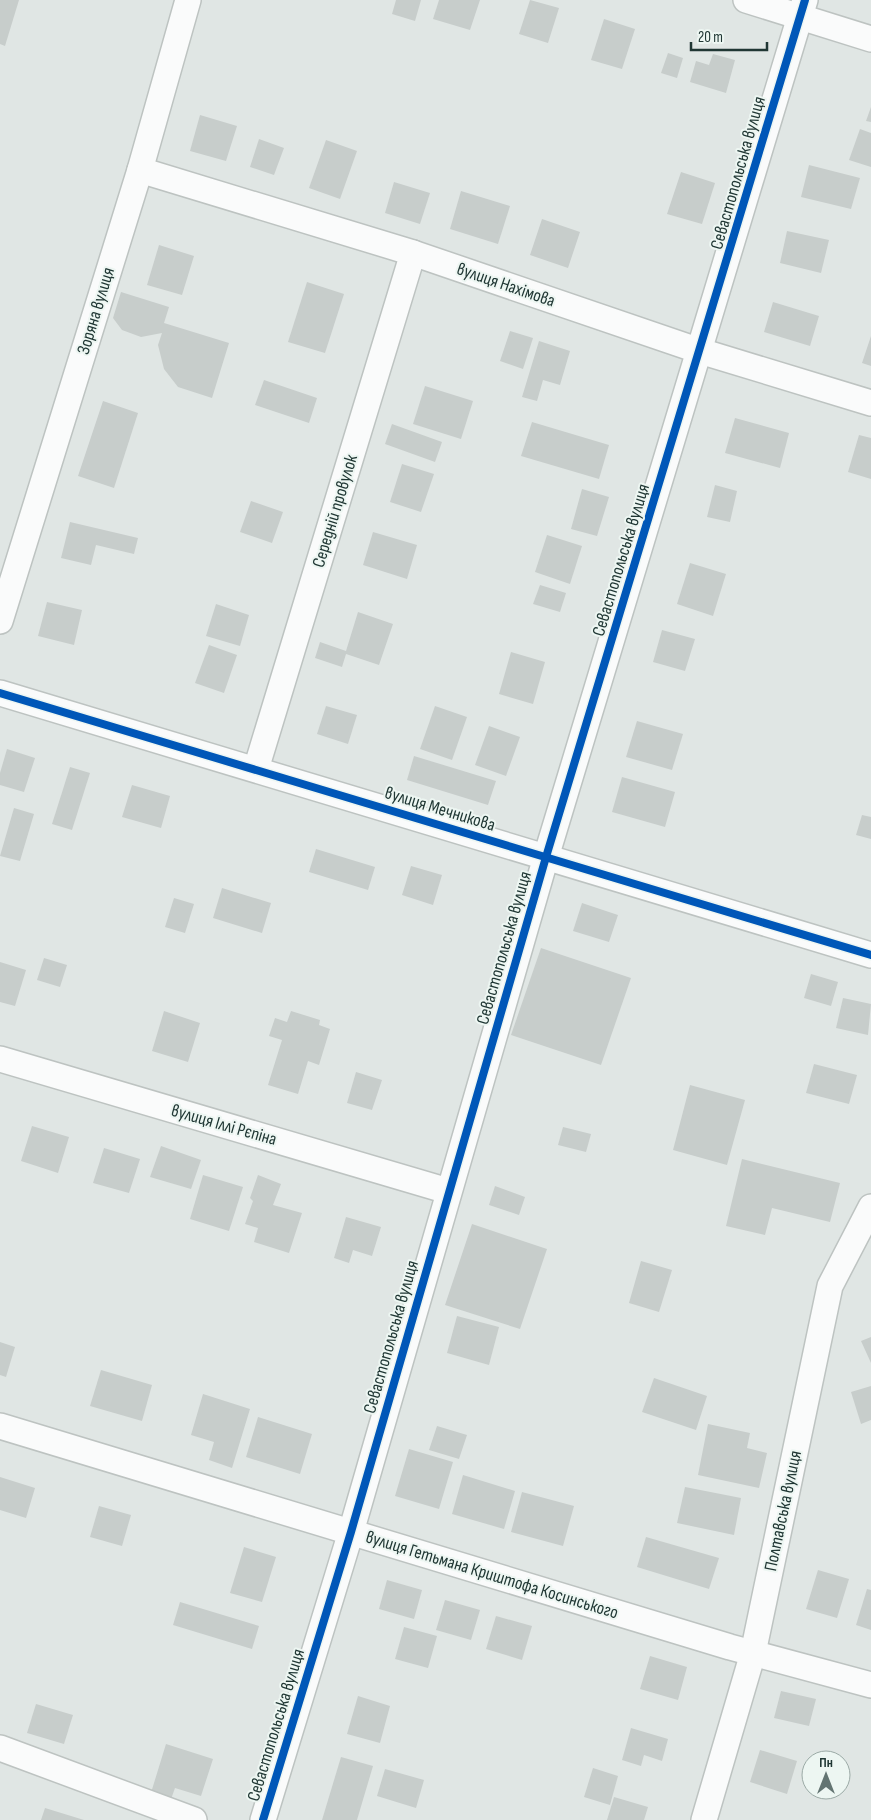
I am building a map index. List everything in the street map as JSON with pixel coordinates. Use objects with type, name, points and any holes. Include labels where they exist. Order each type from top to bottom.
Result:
[{"type":"street","name":"Зоряна вулиця","points":[[0,621],[140,170],[188,0]]},
{"type":"street","points":[[746,0],[802,8],[871,39]]},
{"type":"street","name":"Севастопольська вулиця","points":[[263,1820],[351,1532],[546,857],[802,8]]},
{"type":"street","name":"вулиця Нахімова","points":[[140,170],[413,253],[700,351],[871,403]]},
{"type":"street","name":"Середній провулок","points":[[256,769],[413,253]]},
{"type":"street","name":"вулиця Мечникова","points":[[0,693],[871,955]]},
{"type":"street","name":"вулиця Іллі Рєпіна","points":[[0,1059],[448,1191]]},
{"type":"street","name":"Полтавська вулиця","points":[[704,1820],[753,1653],[830,1286],[871,1208]]},
{"type":"street","name":"вулиця Гетьмана Криштофа Косинського","points":[[0,1426],[753,1653],[871,1685]]},
{"type":"street","points":[[0,1748],[194,1820]]},
{"type":"building","points":[[0,0],[19,0],[5,46],[0,44]]},
{"type":"building","points":[[396,0],[421,0],[415,21],[392,14]]},
{"type":"building","points":[[439,0],[480,0],[470,30],[433,19]]},
{"type":"building","points":[[530,0],[559,8],[548,43],[519,34]]},
{"type":"building","points":[[604,19],[635,29],[622,69],[591,60]]},
{"type":"building","points":[[668,53],[683,58],[677,78],[661,73]]},
{"type":"building","points":[[713,54],[735,60],[726,93],[690,82],[696,61],[709,65]]},
{"type":"building","points":[[871,107],[871,122],[866,121]]},
{"type":"building","points":[[200,115],[237,126],[226,161],[190,151]]},
{"type":"building","points":[[860,129],[871,133],[871,167],[849,160]]},
{"type":"building","points":[[259,139],[284,148],[274,175],[250,167]]},
{"type":"building","points":[[326,140],[357,151],[340,199],[309,188]]},
{"type":"building","points":[[809,165],[860,178],[851,209],[801,197]]},
{"type":"building","points":[[681,172],[715,183],[702,224],[667,214]]},
{"type":"building","points":[[394,182],[430,193],[420,224],[385,213]]},
{"type":"building","points":[[461,191],[510,206],[498,244],[450,229]]},
{"type":"building","points":[[542,219],[580,232],[568,268],[530,255]]},
{"type":"building","points":[[787,231],[829,240],[821,273],[780,263]]},
{"type":"building","points":[[159,245],[194,256],[182,295],[147,285]]},
{"type":"building","points":[[307,282],[344,294],[325,353],[288,342]]},
{"type":"building","points":[[121,292],[169,307],[164,323],[229,343],[212,398],[178,387],[164,369],[158,345],[162,333],[141,337],[122,330],[113,318]]},
{"type":"building","points":[[773,302],[819,316],[810,346],[764,332]]},
{"type":"building","points":[[510,331],[533,338],[523,369],[500,361]]},
{"type":"building","points":[[871,336],[871,366],[862,363]]},
{"type":"building","points":[[539,341],[570,351],[560,385],[543,380],[537,401],[522,397]]},
{"type":"building","points":[[264,380],[317,398],[309,423],[255,405]]},
{"type":"building","points":[[425,386],[473,401],[461,439],[413,424]]},
{"type":"building","points":[[103,401],[138,413],[114,488],[78,476]]},
{"type":"building","points":[[735,418],[789,433],[780,468],[725,453]]},
{"type":"building","points":[[532,422],[609,445],[599,479],[521,456]]},
{"type":"building","points":[[392,424],[442,442],[435,462],[385,444]]},
{"type":"building","points":[[859,435],[871,438],[871,479],[848,472]]},
{"type":"building","points":[[402,464],[434,474],[421,512],[390,502]]},
{"type":"building","points":[[715,485],[737,491],[730,522],[707,517]]},
{"type":"building","points":[[582,489],[609,497],[597,536],[571,529]]},
{"type":"building","points":[[251,501],[283,512],[272,543],[240,532]]},
{"type":"building","points":[[70,522],[138,538],[134,554],[96,545],[91,565],[61,558]]},
{"type":"building","points":[[373,532],[417,545],[407,579],[363,565]]},
{"type":"building","points":[[547,535],[582,546],[570,584],[535,572]]},
{"type":"building","points":[[690,563],[726,574],[713,616],[677,604]]},
{"type":"building","points":[[540,585],[566,593],[560,612],[533,604]]},
{"type":"building","points":[[47,602],[82,610],[74,645],[38,636]]},
{"type":"building","points":[[216,604],[249,615],[240,646],[206,636]]},
{"type":"building","points":[[358,612],[393,624],[379,665],[346,654],[342,667],[315,658],[320,642],[346,651]]},
{"type":"building","points":[[662,630],[695,639],[685,671],[653,662]]},
{"type":"building","points":[[209,645],[237,655],[224,693],[195,683]]},
{"type":"building","points":[[511,652],[545,662],[533,704],[499,694]]},
{"type":"building","points":[[326,706],[357,715],[348,744],[317,734]]},
{"type":"building","points":[[435,706],[467,717],[452,760],[420,749]]},
{"type":"building","points":[[637,721],[683,734],[672,770],[626,757]]},
{"type":"building","points":[[489,726],[520,737],[506,776],[475,765]]},
{"type":"building","points":[[7,749],[35,758],[24,792],[0,785],[0,773]]},
{"type":"building","points":[[414,756],[496,781],[488,805],[407,780]]},
{"type":"building","points":[[70,767],[90,773],[72,830],[52,824]]},
{"type":"building","points":[[622,777],[675,792],[665,827],[612,812]]},
{"type":"building","points":[[132,785],[170,796],[161,828],[122,817]]},
{"type":"building","points":[[14,808],[34,814],[20,861],[0,856]]},
{"type":"building","points":[[862,815],[871,817],[871,839],[856,835]]},
{"type":"building","points":[[316,849],[375,867],[368,890],[309,872]]},
{"type":"building","points":[[411,866],[442,875],[433,905],[402,895]]},
{"type":"building","points":[[222,888],[271,903],[262,933],[213,918]]},
{"type":"building","points":[[174,898],[194,904],[185,933],[165,927]]},
{"type":"building","points":[[582,903],[618,915],[609,942],[573,931]]},
{"type":"building","points":[[541,948],[631,978],[601,1065],[511,1035]]},
{"type":"building","points":[[44,958],[67,965],[60,987],[37,980]]},
{"type":"building","points":[[0,962],[26,970],[15,1006],[0,1002]]},
{"type":"building","points":[[811,974],[838,982],[831,1006],[804,998]]},
{"type":"building","points":[[843,998],[871,1004],[868,1035],[836,1028]]},
{"type":"building","points":[[164,1011],[200,1023],[188,1062],[152,1051]]},
{"type":"building","points":[[291,1011],[320,1020],[319,1025],[330,1029],[319,1065],[308,1061],[298,1094],[268,1085],[282,1040],[269,1036],[275,1018],[287,1022]]},
{"type":"building","points":[[814,1064],[857,1075],[849,1104],[806,1093]]},
{"type":"building","points":[[356,1072],[382,1080],[372,1110],[347,1103]]},
{"type":"building","points":[[690,1085],[745,1100],[727,1165],[673,1150]]},
{"type":"building","points":[[32,1126],[69,1137],[58,1173],[21,1161]]},
{"type":"building","points":[[563,1127],[591,1134],[586,1152],[558,1145]]},
{"type":"building","points":[[161,1146],[201,1160],[191,1189],[150,1177]]},
{"type":"building","points":[[104,1148],[140,1159],[129,1193],[93,1183]]},
{"type":"building","points":[[742,1159],[840,1183],[830,1222],[772,1208],[765,1235],[726,1226]]},
{"type":"building","points":[[203,1175],[243,1187],[229,1231],[190,1219]]},
{"type":"building","points":[[258,1175],[281,1184],[273,1205],[302,1213],[289,1253],[254,1242],[258,1228],[245,1224],[253,1201],[250,1198]]},
{"type":"building","points":[[495,1186],[525,1197],[519,1215],[489,1205]]},
{"type":"building","points":[[346,1217],[381,1227],[372,1256],[353,1250],[349,1263],[334,1258]]},
{"type":"building","points":[[472,1224],[547,1249],[520,1329],[445,1305]]},
{"type":"building","points":[[641,1261],[672,1270],[659,1312],[629,1303]]},
{"type":"building","points":[[457,1316],[499,1327],[489,1365],[447,1353]]},
{"type":"building","points":[[871,1337],[871,1363],[861,1341]]},
{"type":"building","points":[[0,1342],[15,1347],[6,1377],[0,1375]]},
{"type":"building","points":[[101,1370],[152,1385],[142,1421],[90,1406]]},
{"type":"building","points":[[654,1378],[707,1396],[696,1430],[642,1412]]},
{"type":"building","points":[[871,1386],[871,1420],[861,1424],[851,1392]]},
{"type":"building","points":[[203,1394],[250,1409],[232,1468],[209,1460],[214,1442],[191,1435]]},
{"type":"building","points":[[258,1417],[312,1434],[300,1474],[246,1457]]},
{"type":"building","points":[[708,1424],[750,1433],[747,1448],[767,1453],[759,1488],[698,1475]]},
{"type":"building","points":[[437,1426],[467,1435],[459,1459],[429,1450]]},
{"type":"building","points":[[409,1449],[453,1462],[439,1509],[395,1496]]},
{"type":"building","points":[[463,1475],[515,1491],[504,1529],[452,1514]]},
{"type":"building","points":[[0,1477],[35,1488],[26,1518],[0,1510]]},
{"type":"building","points":[[685,1487],[741,1498],[734,1535],[677,1523]]},
{"type":"building","points":[[522,1492],[574,1506],[563,1546],[511,1532]]},
{"type":"building","points":[[99,1506],[131,1515],[122,1546],[90,1537]]},
{"type":"building","points":[[646,1537],[719,1558],[709,1589],[637,1567]]},
{"type":"building","points":[[244,1547],[276,1557],[262,1602],[230,1593]]},
{"type":"building","points":[[818,1570],[849,1579],[837,1618],[806,1609]]},
{"type":"building","points":[[387,1580],[422,1590],[414,1619],[379,1609]]},
{"type":"building","points":[[867,1589],[871,1590],[871,1630],[856,1625]]},
{"type":"building","points":[[445,1600],[480,1610],[471,1640],[436,1630]]},
{"type":"building","points":[[180,1602],[259,1626],[252,1649],[173,1625]]},
{"type":"building","points":[[496,1616],[532,1626],[522,1660],[486,1649]]},
{"type":"building","points":[[404,1627],[437,1636],[428,1668],[395,1659]]},
{"type":"building","points":[[650,1656],[687,1667],[678,1700],[640,1689]]},
{"type":"building","points":[[781,1691],[816,1699],[809,1726],[774,1718]]},
{"type":"building","points":[[358,1696],[390,1706],[380,1743],[347,1734]]},
{"type":"building","points":[[36,1704],[73,1715],[64,1744],[27,1733]]},
{"type":"building","points":[[631,1728],[668,1739],[662,1761],[644,1755],[641,1766],[622,1760]]},
{"type":"building","points":[[166,1744],[213,1759],[201,1796],[175,1788],[170,1802],[150,1796]]},
{"type":"building","points":[[760,1750],[797,1761],[787,1794],[750,1782]]},
{"type":"building","points":[[341,1757],[373,1766],[357,1820],[322,1820]]},
{"type":"building","points":[[593,1768],[618,1776],[610,1805],[584,1797]]},
{"type":"building","points":[[385,1769],[424,1780],[416,1808],[377,1796]]},
{"type":"building","points":[[614,1797],[648,1807],[644,1820],[607,1820]]},
{"type":"building","points":[[45,1808],[84,1820],[41,1820]]},
{"type":"cycle path","points":[[263,1820],[351,1532],[546,857],[805,0]]},
{"type":"cycle path","points":[[0,693],[871,955]]}]
